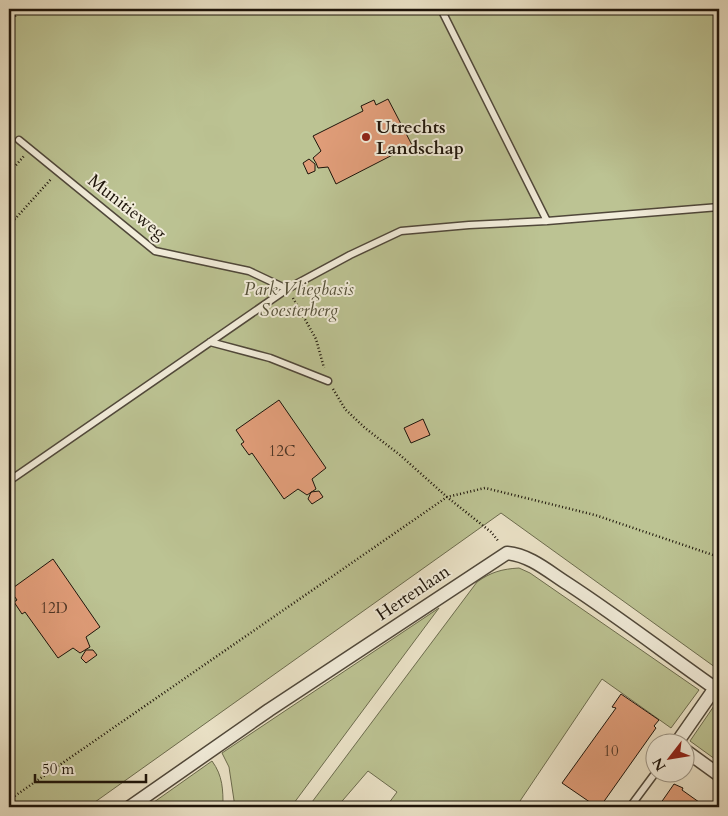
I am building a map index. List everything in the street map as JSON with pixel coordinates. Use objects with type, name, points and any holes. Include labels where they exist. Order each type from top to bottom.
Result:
[{"type":"street","points":[[507,553],[518,554],[531,560],[562,580],[717,689],[683,734]]},
{"type":"street","name":"Hertenlaan","points":[[130,807],[269,710],[507,553]]},
{"type":"street","points":[[696,758],[719,775]]},
{"type":"lane","points":[[441,9],[547,221]]},
{"type":"lane","name":"Munitieweg","points":[[19,140],[156,251],[249,271],[287,289]]},
{"type":"lane","points":[[9,481],[287,289],[401,231],[719,208]]},
{"type":"lane","points":[[210,342],[270,358],[328,381]]},
{"type":"lane","points":[[630,807],[647,784]]},
{"type":"path","points":[[9,25],[20,9]]},
{"type":"path","points":[[9,173],[30,149]]},
{"type":"path","points":[[9,214],[15,220],[58,171]]},
{"type":"path","points":[[287,289],[316,339],[328,381],[345,409],[446,497],[490,532],[507,553]]},
{"type":"path","points":[[9,800],[446,497],[485,488],[595,515],[719,557]]},
{"type":"green space","name":"Park Vliegbasis Soesterberg","points":[[9,9],[719,9],[719,670],[501,513],[88,807],[9,807]]},
{"type":"green space","points":[[519,568],[530,573],[699,690],[671,728],[602,679],[516,807],[386,807],[397,792],[368,771],[337,807],[319,807],[312,802],[477,582],[497,572]]},
{"type":"green space","points":[[439,608],[291,807],[235,807],[229,767],[222,753]]},
{"type":"green space","points":[[716,703],[719,705],[719,762],[696,745],[695,734]]},
{"type":"green space","points":[[212,761],[220,778],[223,807],[147,807]]},
{"type":"building","points":[[388,99],[412,145],[336,184],[328,167],[318,168],[313,158],[321,151],[313,136],[363,111],[361,106],[374,100],[376,105]]},
{"type":"building","points":[[309,159],[315,164],[315,171],[308,174],[303,163]]},
{"type":"building","points":[[279,400],[326,468],[312,479],[316,489],[307,495],[298,489],[284,499],[252,453],[249,455],[241,444],[244,442],[236,430]]},
{"type":"building","points":[[423,419],[430,435],[411,443],[404,428]]},
{"type":"building","points":[[319,491],[323,497],[312,504],[308,499],[311,492]]},
{"type":"building","points":[[53,559],[100,627],[86,637],[90,647],[80,653],[73,648],[58,658],[25,612],[22,614],[14,602],[17,600],[10,590]]},
{"type":"building","points":[[86,650],[93,650],[97,655],[86,663],[81,658]]},
{"type":"building","points":[[621,694],[659,720],[654,726],[656,728],[652,734],[646,734],[646,742],[600,807],[597,807],[562,783],[616,708],[612,707]]},
{"type":"building","points":[[674,784],[683,788],[682,790],[706,807],[658,807]]},
{"type":"place","name":"Utrechts Landschap","points":[[366,137]]}]
